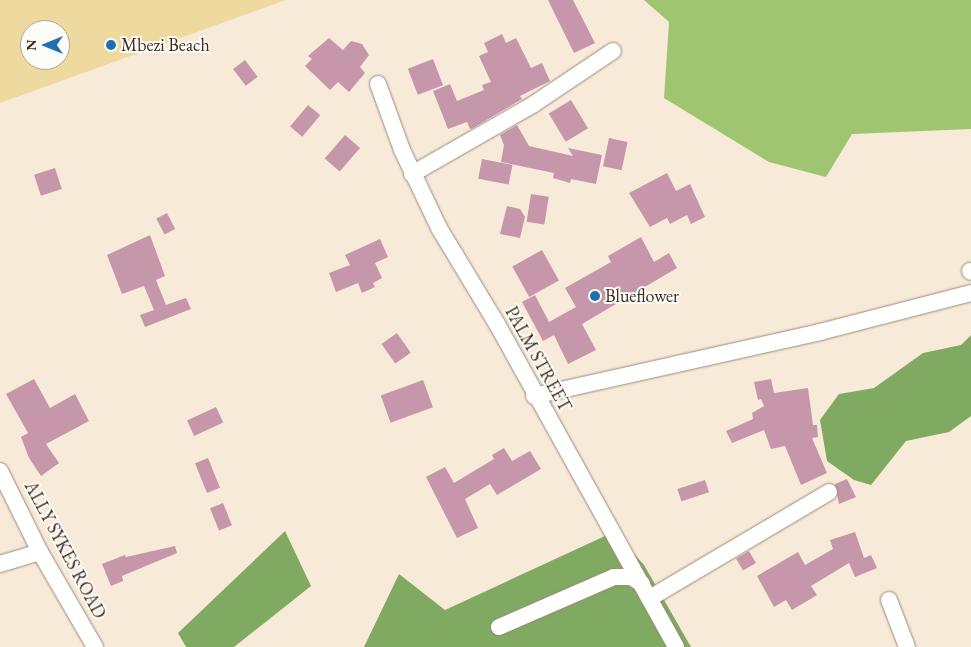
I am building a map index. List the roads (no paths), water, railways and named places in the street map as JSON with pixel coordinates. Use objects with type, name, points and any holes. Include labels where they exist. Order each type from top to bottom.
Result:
[{"type":"street","points":[[412,174],[534,104],[613,51]]},
{"type":"street","name":"PALM STREET","points":[[378,84],[412,174],[439,228],[497,324],[534,396],[676,647]]},
{"type":"street","points":[[534,396],[820,332],[971,293]]},
{"type":"street","name":"ALLY SYKES ROAD","points":[[0,471],[40,552],[95,647]]},
{"type":"street","points":[[499,627],[614,577],[631,577],[646,591],[829,492]]},
{"type":"street","points":[[0,564],[40,552]]},
{"type":"street","points":[[888,600],[908,647]]},
{"type":"place","name":"Mbezi Beach","points":[[111,45]]},
{"type":"place","name":"Blueflower","points":[[595,296]]}]
